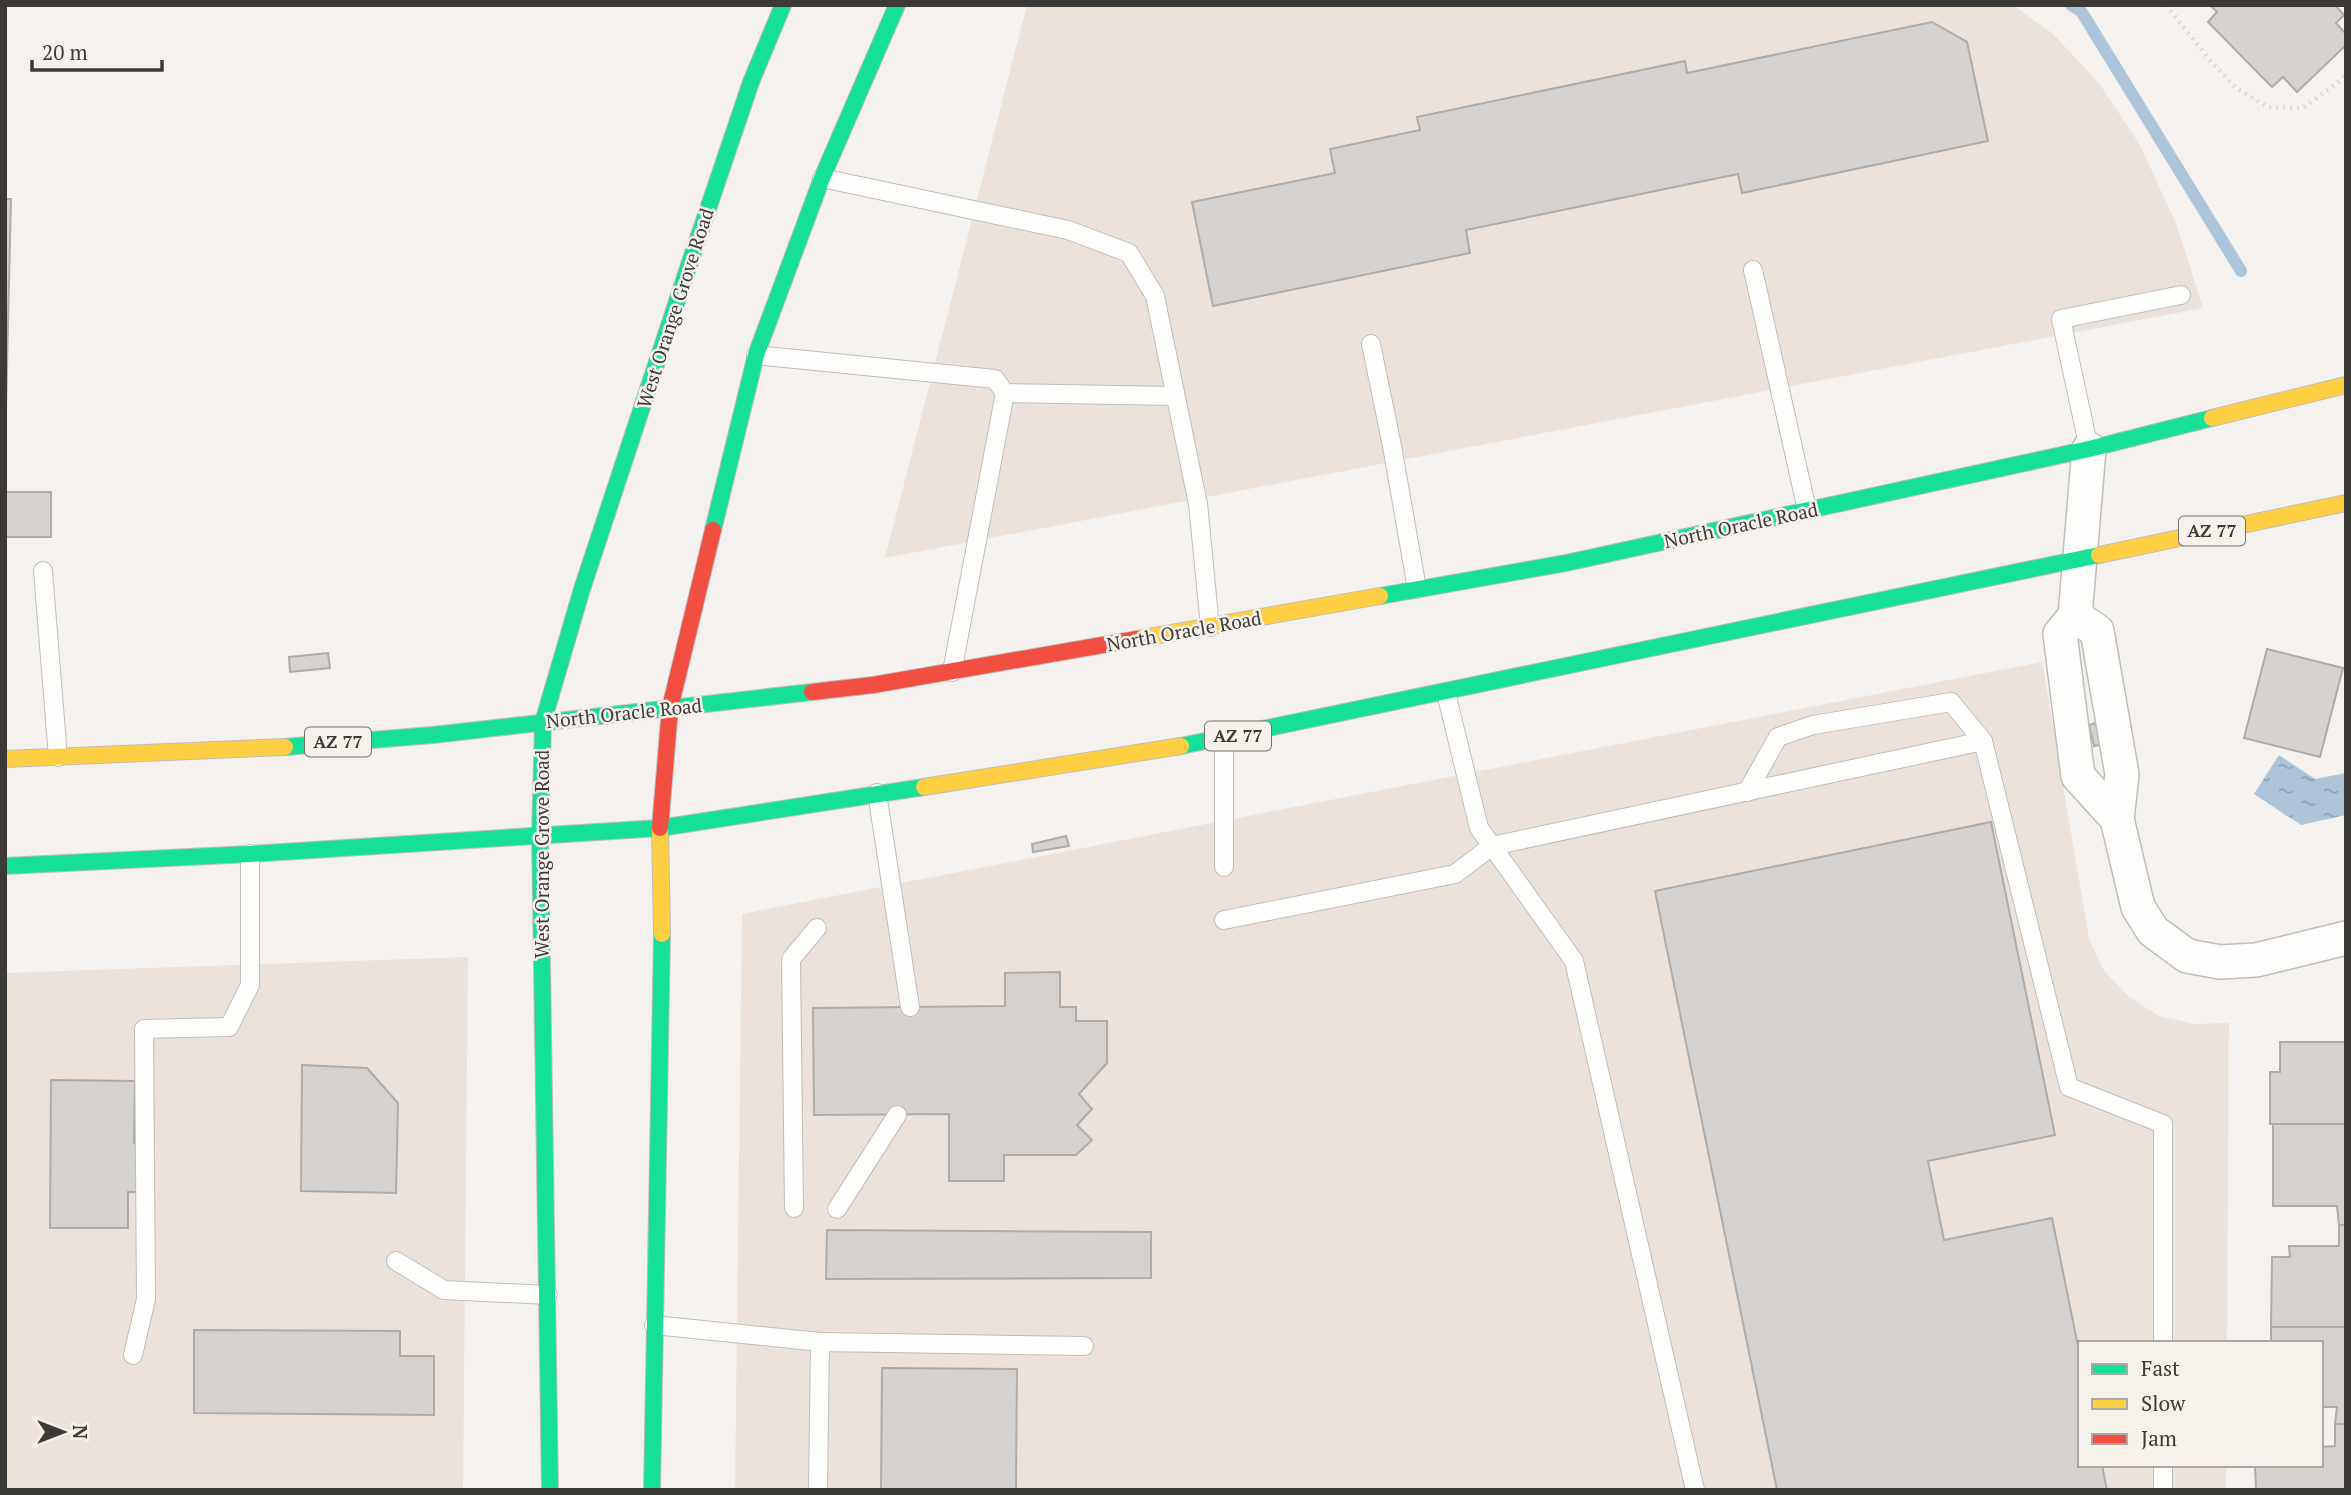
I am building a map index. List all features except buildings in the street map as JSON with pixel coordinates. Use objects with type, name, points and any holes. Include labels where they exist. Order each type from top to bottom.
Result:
[{"type":"main road","name":"West Orange Grove Road","points":[[550,1490],[540,836],[542,722],[582,589],[685,277],[751,82],[783,5]]},
{"type":"main road","points":[[652,1490],[662,925],[660,828],[670,708],[756,355],[822,178],[897,5]]},
{"type":"main road","name":"North Oracle Road","points":[[5,759],[269,747],[433,735],[873,685],[1566,563],[2089,449],[2346,385]]},
{"type":"main road","name":"AZ 77","points":[[5,866],[250,854],[660,828],[1224,739],[2346,503]]},
{"type":"street","points":[[2089,449],[2075,616],[2060,634],[2078,776],[2118,819],[2138,907],[2154,931],[2187,956],[2220,962],[2256,960],[2346,938]]},
{"type":"lane","points":[[822,178],[1068,230],[1129,253],[1155,296],[1198,504],[1210,627]]},
{"type":"lane","points":[[1753,270],[1807,510]]},
{"type":"lane","points":[[2089,449],[2061,319],[2181,295]]},
{"type":"lane","points":[[1371,344],[1417,589]]},
{"type":"lane","points":[[756,355],[995,379],[1005,393],[952,671]]},
{"type":"lane","points":[[1005,393],[1175,396]]},
{"type":"lane","points":[[43,571],[58,757]]},
{"type":"lane","points":[[1446,693],[1479,828],[1574,961],[1695,1490]]},
{"type":"lane","points":[[1747,792],[1778,737],[1813,725],[1951,702],[1983,741],[2069,1087],[2163,1124],[2163,1341]]},
{"type":"lane","points":[[1224,739],[1224,867]]},
{"type":"lane","points":[[1224,920],[1455,874],[1492,846],[1983,741]]},
{"type":"lane","points":[[877,793],[910,1007]]},
{"type":"lane","points":[[133,1354],[146,1299],[144,1029],[229,1027],[250,985],[250,854]]},
{"type":"lane","points":[[794,1208],[791,959],[817,928]]},
{"type":"lane","points":[[837,1209],[897,1115]]},
{"type":"lane","points":[[396,1261],[444,1290],[548,1295]]},
{"type":"lane","points":[[654,1325],[820,1342],[1084,1346]]},
{"type":"lane","points":[[818,1490],[820,1342]]},
{"type":"lane","points":[[2163,1467],[2163,1490]]},
{"type":"path","points":[[2166,5],[2236,88],[2268,107],[2303,108],[2346,75]]},
{"type":"shaded area","points":[[1027,5],[2013,5],[2052,33],[2099,83],[2140,145],[2177,226],[2203,308],[885,558]]},
{"type":"shaded area","points":[[2042,662],[2089,939],[2104,971],[2129,997],[2159,1016],[2194,1024],[2229,1023],[2227,1341],[2078,1341],[2078,1467],[2226,1467],[2226,1490],[735,1490],[742,914]]},
{"type":"shaded area","points":[[468,957],[463,1490],[5,1490],[5,973]]},
{"type":"water","points":[[2279,755],[2315,779],[2346,773],[2346,815],[2301,825],[2254,794]]},
{"type":"waterway","points":[[2071,5],[2081,11],[2241,271]]},
{"type":"traffic: fast","points":[[540,836],[543,722],[582,589],[689,265],[751,82],[783,5]]},
{"type":"traffic: fast","points":[[713,530],[756,355],[822,178],[897,5]]},
{"type":"traffic: fast","points":[[1380,596],[1566,563],[2089,449],[2212,418]]},
{"type":"traffic: fast","points":[[1181,746],[2099,555]]},
{"type":"traffic: fast","points":[[285,747],[433,735],[812,692]]},
{"type":"traffic: fast","points":[[5,866],[250,854],[660,828],[924,787]]},
{"type":"traffic: fast","points":[[540,836],[550,1490]]},
{"type":"traffic: fast","points":[[652,1490],[662,934]]},
{"type":"traffic: slow","points":[[2212,418],[2346,385]]},
{"type":"traffic: slow","points":[[2099,555],[2346,503]]},
{"type":"traffic: slow","points":[[1137,639],[1380,596]]},
{"type":"traffic: slow","points":[[924,787],[1181,746]]},
{"type":"traffic: slow","points":[[5,759],[285,747]]},
{"type":"traffic: slow","points":[[660,828],[662,934]]},
{"type":"traffic: jam","points":[[660,828],[670,708],[713,530]]},
{"type":"traffic: jam","points":[[812,692],[873,685],[1137,639]]}]
